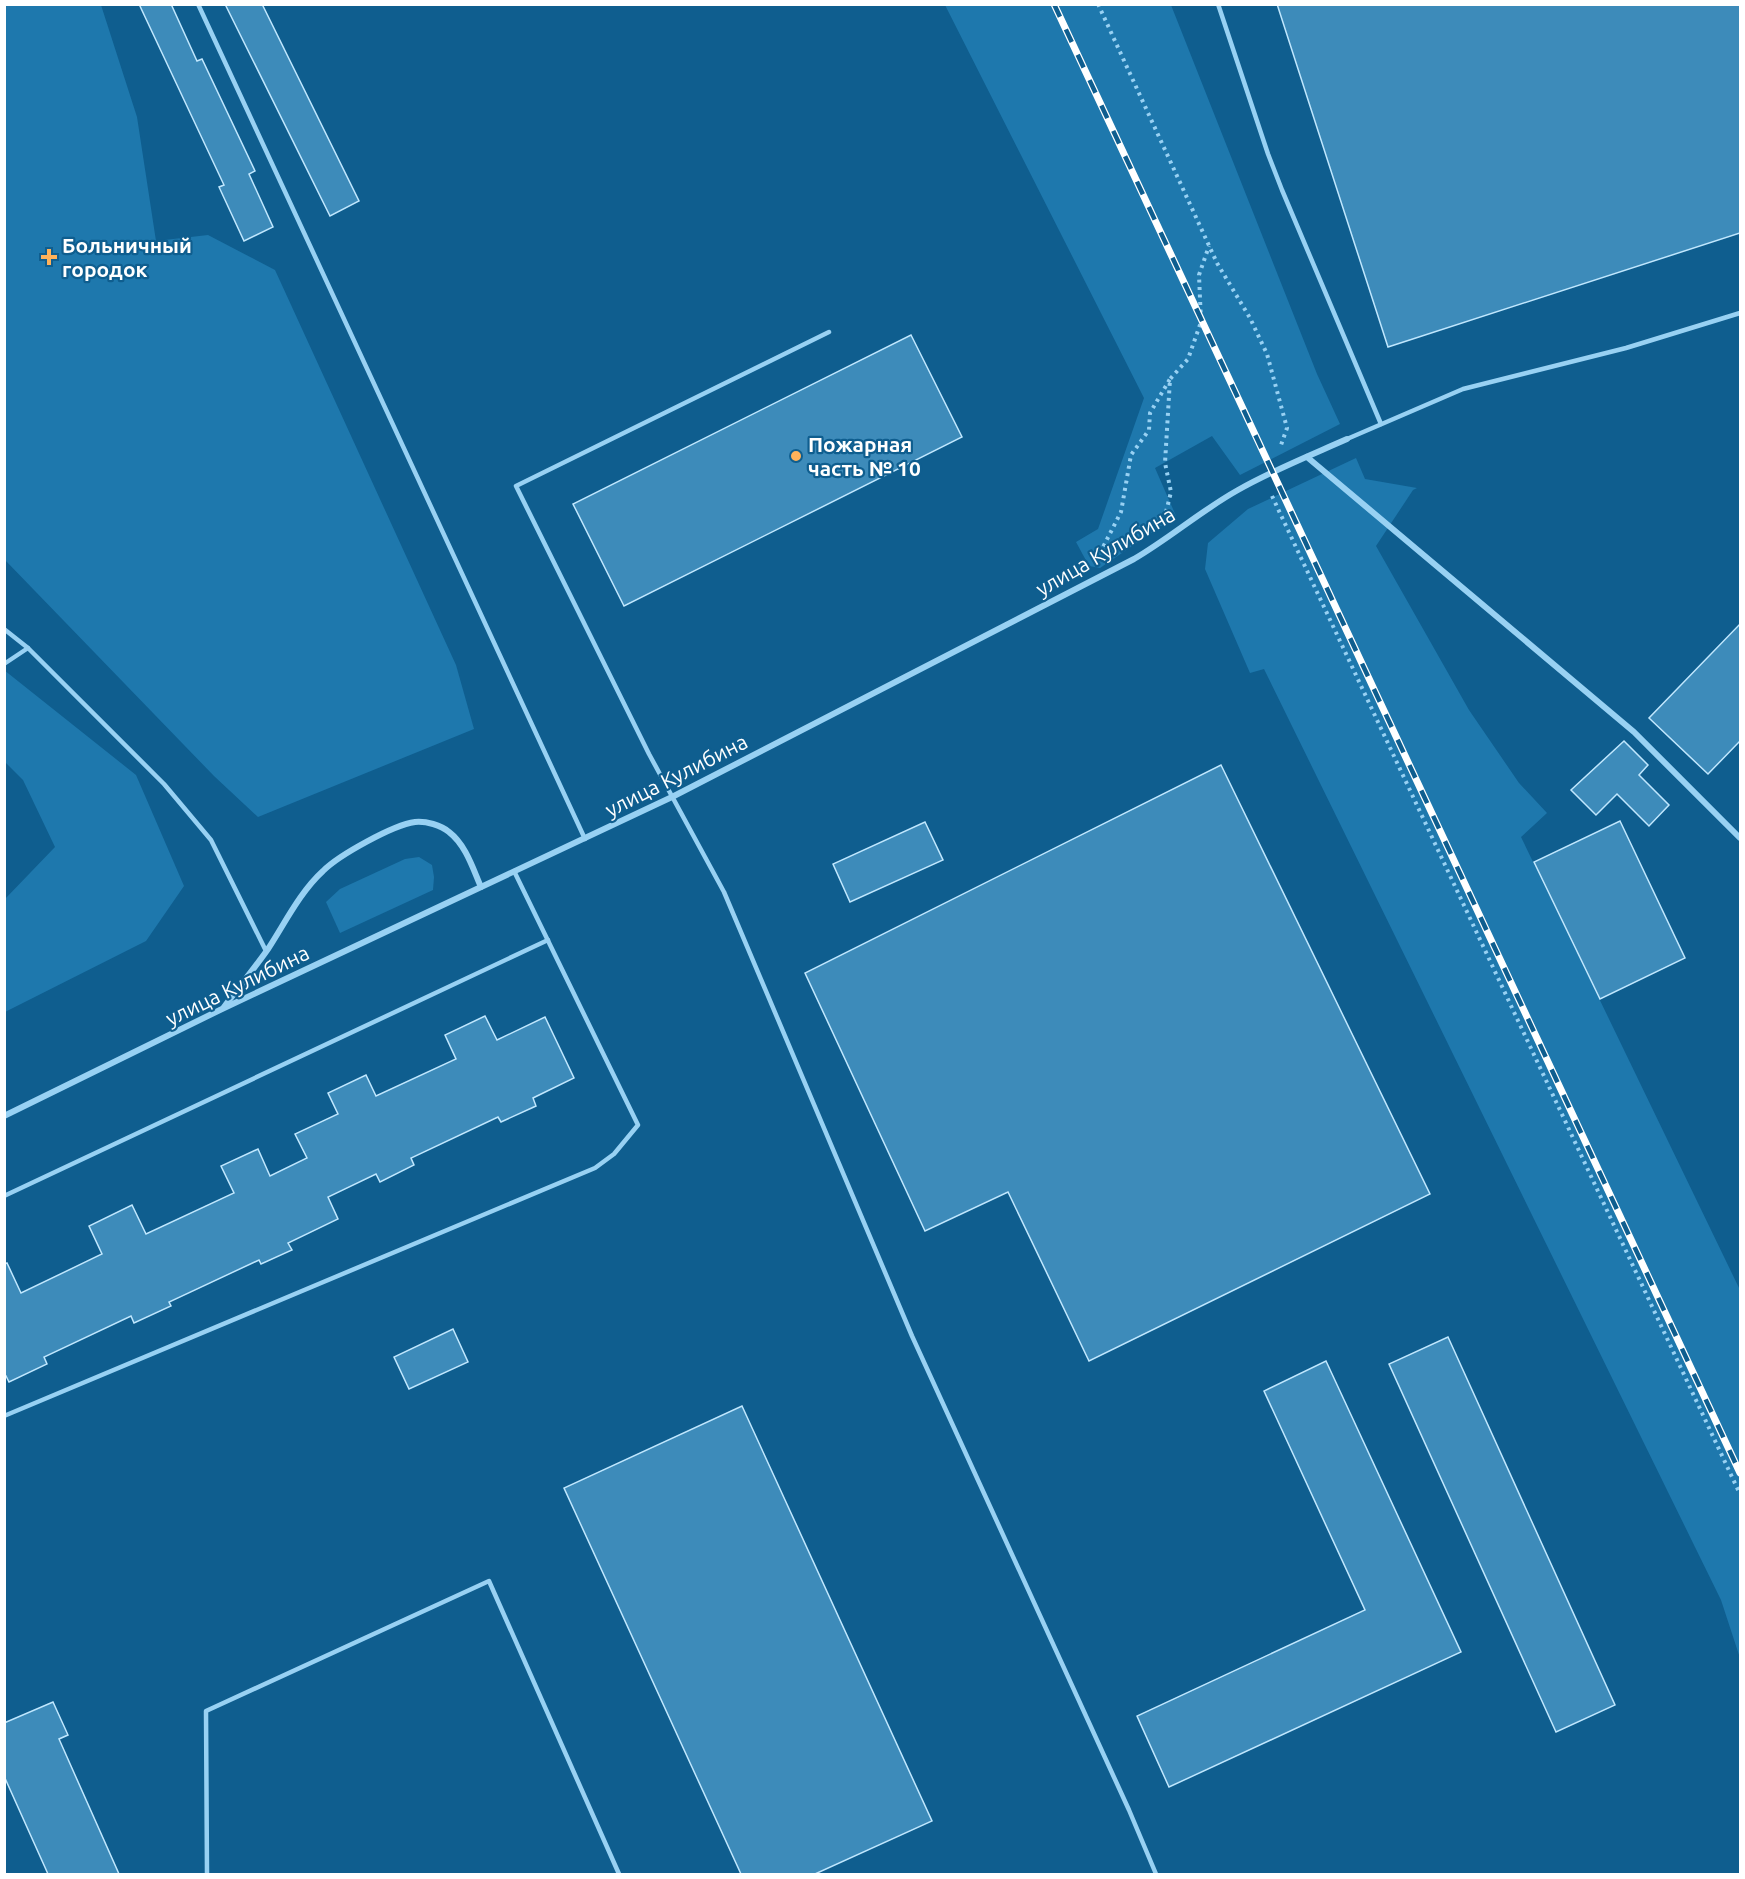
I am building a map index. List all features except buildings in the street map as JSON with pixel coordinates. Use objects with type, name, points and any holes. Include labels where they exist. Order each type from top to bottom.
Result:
[{"type":"street","name":"улица Кулибина","points":[[4,1116],[222,1009],[672,797],[1159,545],[1238,490],[1347,439]]},
{"type":"street","points":[[1307,456],[1634,732],[1740,837]]},
{"type":"street","points":[[222,1009],[266,951],[306,890],[322,871],[340,856],[397,828],[415,822],[432,824],[449,832],[458,841],[481,887]]},
{"type":"lane","points":[[198,4],[585,839]]},
{"type":"lane","points":[[1218,4],[1268,154],[1381,424]]},
{"type":"lane","points":[[1347,439],[1463,389],[1626,348],[1740,313]]},
{"type":"lane","points":[[829,332],[516,486],[649,754],[724,892],[912,1336],[1129,1810],[1156,1875]]},
{"type":"lane","points":[[4,629],[28,648],[164,784],[211,840],[266,951]]},
{"type":"lane","points":[[4,664],[28,648]]},
{"type":"lane","points":[[4,1416],[595,1168],[614,1154],[638,1125],[514,871]]},
{"type":"lane","points":[[4,1196],[548,940]]},
{"type":"lane","points":[[207,1875],[206,1711],[489,1581],[619,1875]]},
{"type":"path","points":[[1098,4],[1217,263],[1250,318],[1267,354],[1287,428],[1272,473],[1272,498],[1740,1494]]},
{"type":"path","points":[[1088,583],[1102,548],[1121,512],[1131,455],[1149,430],[1150,413],[1170,379],[1188,359],[1201,322],[1199,275],[1209,245]]},
{"type":"path","points":[[1159,545],[1170,492],[1165,463],[1170,379]]},
{"type":"shaded area","points":[[5,4],[101,5],[137,117],[156,241],[208,235],[275,270],[456,665],[474,729],[258,817],[214,776],[5,560]]},
{"type":"shaded area","points":[[945,5],[1171,5],[1317,374],[1340,424],[1240,475],[1212,436],[1155,468],[1176,516],[1100,568],[1089,566],[1076,542],[1098,529],[1144,398]]},
{"type":"shaded area","points":[[1356,458],[1365,479],[1417,488],[1413,490],[1376,546],[1469,710],[1519,783],[1547,813],[1521,837],[1740,1290],[1740,1658],[1721,1600],[1264,669],[1250,673],[1205,569],[1208,543],[1248,509]]},
{"type":"shaded area","points":[[4,670],[136,775],[184,886],[146,941],[5,1012],[5,899],[55,847],[23,780],[5,762]]},
{"type":"shaded area","points":[[419,857],[432,865],[433,890],[340,933],[326,902],[340,889],[405,859]]},
{"type":"railway","points":[[1054,4],[1740,1473]]},
{"type":"place","name":"Больничный городок","points":[[49,257]]},
{"type":"place","name":"Пожарная часть № 10","points":[[796,456]]}]
